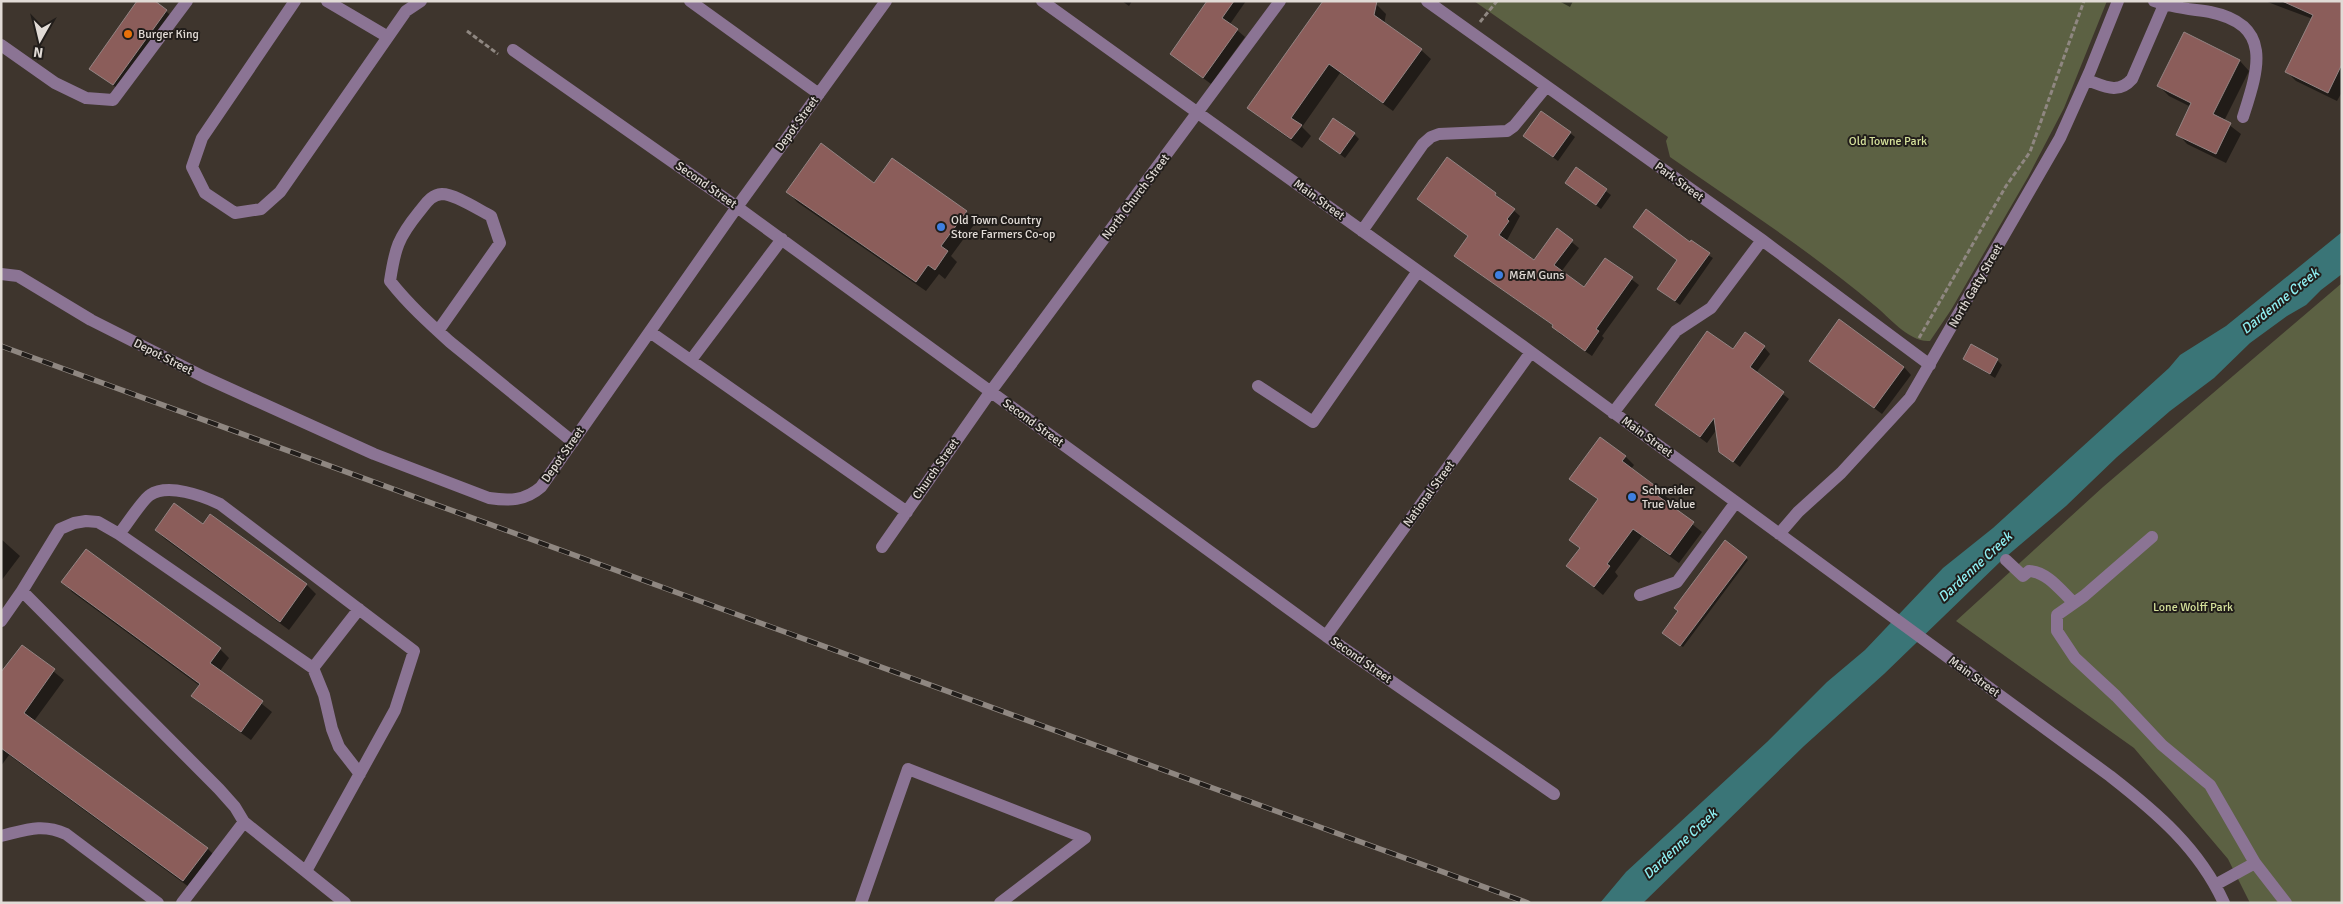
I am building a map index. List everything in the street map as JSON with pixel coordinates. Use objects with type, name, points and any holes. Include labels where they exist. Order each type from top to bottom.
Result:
[{"type":"street","points":[[1,45],[55,82],[86,98],[114,100],[187,1]]},
{"type":"street","points":[[295,1],[202,138],[192,167],[205,193],[235,213],[261,209],[280,192],[406,12],[420,1]]},
{"type":"street","points":[[327,1],[388,37]]},
{"type":"street","points":[[690,1],[819,94]]},
{"type":"street","name":"Depot Street","points":[[1,274],[18,276],[91,320],[204,377],[374,454],[488,498],[522,499],[541,487],[737,207],[886,1]]},
{"type":"street","name":"Main Street","points":[[1042,1],[1531,352],[2110,776],[2162,818],[2193,851],[2224,903]]},
{"type":"street","name":"North Church Street","points":[[991,391],[1280,1]]},
{"type":"street","name":"Park Street","points":[[1427,1],[1762,240],[1930,365]]},
{"type":"street","name":"North Gatty Street","points":[[1779,534],[1798,512],[1841,473],[1910,398],[2060,138],[2087,80],[2118,1]]},
{"type":"street","points":[[2087,80],[2110,88],[2119,89],[2126,86],[2132,79],[2159,3],[2232,18],[2246,28],[2255,41],[2258,62],[2243,117]]},
{"type":"street","name":"Second Street","points":[[513,50],[782,239],[1326,636],[1554,794]]},
{"type":"street","points":[[1362,231],[1423,144],[1439,134],[1507,131],[1514,126],[1546,87]]},
{"type":"street","points":[[438,332],[500,243],[491,216],[465,202],[443,194],[430,197],[402,233],[394,256],[390,281],[406,301],[438,332],[573,442]]},
{"type":"street","points":[[691,360],[782,239]]},
{"type":"street","points":[[1613,413],[1676,331],[1711,308],[1762,240]]},
{"type":"street","points":[[1258,386],[1313,422],[1418,271]]},
{"type":"street","points":[[650,332],[907,512]]},
{"type":"street","name":"National Street","points":[[1326,636],[1531,352]]},
{"type":"street","name":"Church Street","points":[[882,547],[991,391]]},
{"type":"street","points":[[119,534],[150,495],[162,491],[177,490],[204,496],[220,504],[414,650],[395,710],[306,871]]},
{"type":"street","points":[[1640,595],[1677,582],[1736,502]]},
{"type":"street","points":[[1,621],[60,529],[74,523],[98,522],[119,534],[313,668],[324,695],[332,730],[339,747],[360,774]]},
{"type":"street","points":[[2152,538],[2057,616],[2057,631],[2075,658],[2116,696],[2162,745],[2210,786],[2255,863],[2286,903]]},
{"type":"street","points":[[2006,560],[2023,576],[2029,571],[2038,571],[2047,576],[2074,603]]},
{"type":"street","points":[[22,591],[219,789],[235,807],[244,822],[345,903]]},
{"type":"street","points":[[313,668],[359,609]]},
{"type":"street","points":[[861,903],[908,768],[1085,838],[1000,903]]},
{"type":"street","points":[[182,903],[244,822]]},
{"type":"street","points":[[1,836],[42,827],[54,828],[66,834],[158,903]]},
{"type":"street","points":[[2215,885],[2255,863]]},
{"type":"path","points":[[1471,33],[1497,1]]},
{"type":"path","points":[[1911,351],[1972,249],[2006,186],[2030,152],[2084,1]]},
{"type":"path","points":[[467,31],[498,54]]},
{"type":"green space","name":"Old Towne Park","points":[[1474,1],[2107,1],[2064,108],[2028,177],[1951,310],[1930,341],[1922,341],[1907,334],[1825,266],[1670,157],[1666,141],[1668,137]]},
{"type":"green space","name":"Lone Wolff Park","points":[[2342,283],[2342,903],[2250,903],[2228,859],[2134,748],[1956,621],[2103,487]]},
{"type":"water","name":"Dardenne Creek","points":[[2342,232],[2342,274],[2321,290],[2306,305],[2287,316],[2250,343],[2214,378],[2170,411],[2117,457],[2066,506],[2001,561],[1884,674],[1804,746],[1643,903],[1600,903],[1626,872],[1767,742],[1827,682],[1865,650],[1943,568],[1993,528],[2169,368],[2180,355],[2226,326]]},
{"type":"building","points":[[137,1],[155,1],[167,10],[113,85],[89,69]]},
{"type":"building","points":[[1207,1],[1234,1],[1222,18],[1238,29],[1203,78],[1170,54]]},
{"type":"building","points":[[1323,1],[1377,1],[1374,15],[1422,49],[1383,103],[1329,64],[1291,118],[1302,125],[1291,139],[1247,108]]},
{"type":"building","points":[[2282,1],[2342,1],[2342,64],[2328,93],[2285,72],[2313,15]]},
{"type":"building","points":[[2184,32],[2240,60],[2213,114],[2231,123],[2216,154],[2176,135],[2191,103],[2157,86]]},
{"type":"building","points":[[1541,111],[1571,132],[1553,157],[1523,136]]},
{"type":"building","points":[[1333,118],[1355,133],[1340,154],[1319,139]]},
{"type":"building","points":[[821,143],[874,183],[892,158],[967,211],[941,246],[948,251],[935,270],[928,265],[916,282],[786,192]]},
{"type":"building","points":[[1447,157],[1515,209],[1507,219],[1509,221],[1499,235],[1534,260],[1557,228],[1573,240],[1554,265],[1584,287],[1605,258],[1633,277],[1596,329],[1599,331],[1585,351],[1552,327],[1553,325],[1454,256],[1468,236],[1417,199]]},
{"type":"building","points":[[1576,167],[1607,189],[1596,205],[1565,183]]},
{"type":"building","points":[[1646,209],[1690,242],[1691,240],[1710,253],[1675,301],[1657,289],[1677,260],[1633,227]]},
{"type":"building","points":[[1839,319],[1904,367],[1874,408],[1809,361]]},
{"type":"building","points":[[1707,331],[1733,349],[1745,332],[1765,346],[1750,367],[1784,392],[1733,462],[1719,452],[1714,418],[1700,437],[1655,405]]},
{"type":"building","points":[[1971,344],[1998,359],[1990,374],[1963,359]]},
{"type":"building","points":[[1600,437],[1626,456],[1622,461],[1662,491],[1658,496],[1694,522],[1670,555],[1633,529],[1607,564],[1610,566],[1594,587],[1566,566],[1580,548],[1569,540],[1598,499],[1569,479]]},
{"type":"building","points":[[174,503],[203,524],[210,514],[307,584],[280,622],[155,530]]},
{"type":"building","points":[[1725,540],[1747,557],[1680,646],[1662,633],[1678,611],[1674,608]]},
{"type":"building","points":[[86,549],[221,648],[210,663],[263,701],[241,732],[191,696],[200,684],[61,582]]},
{"type":"building","points":[[22,645],[55,669],[24,713],[208,848],[183,881],[1,748],[1,672]]},
{"type":"railway","points":[[1,346],[1528,903]]},
{"type":"place","name":"Burger King","points":[[128,34]]},
{"type":"place","name":"Old Town Country Store Farmers Co-op","points":[[941,227]]},
{"type":"place","name":"M&M Guns","points":[[1499,275]]},
{"type":"place","name":"Schneider True Value","points":[[1632,497]]}]
